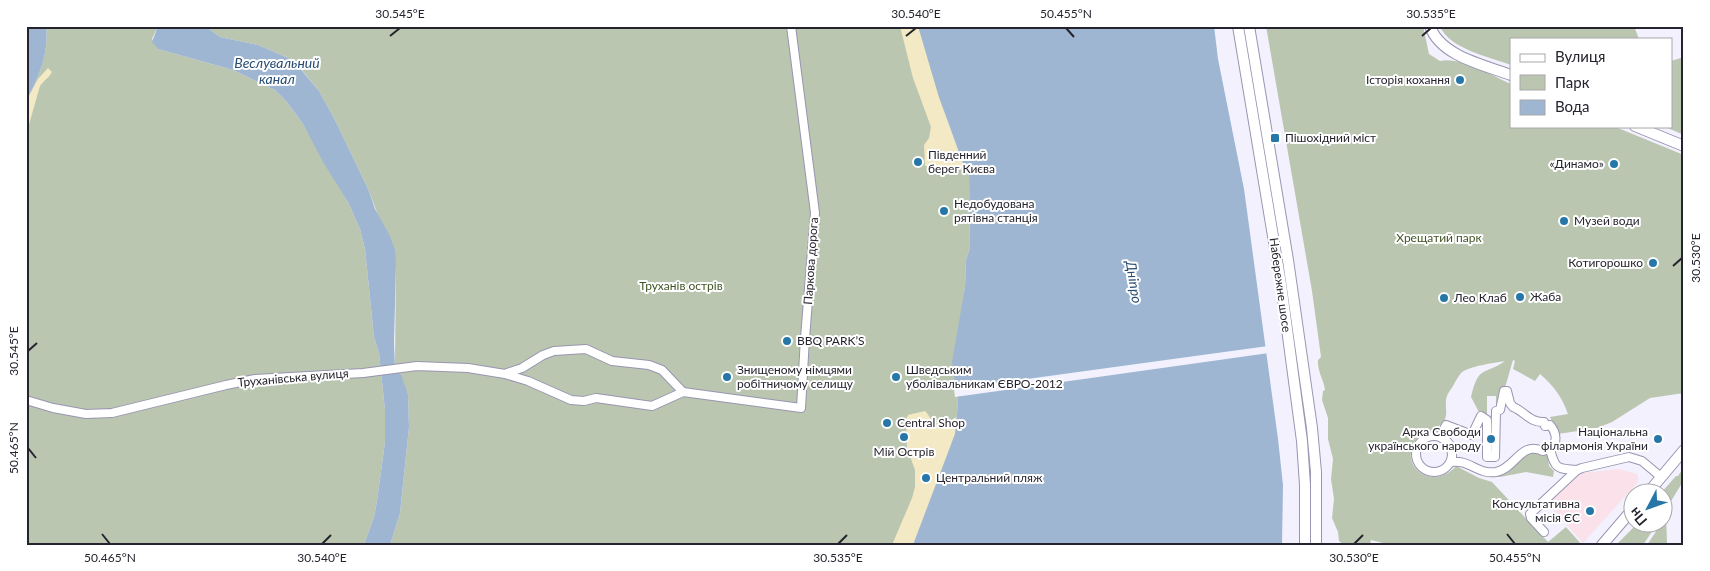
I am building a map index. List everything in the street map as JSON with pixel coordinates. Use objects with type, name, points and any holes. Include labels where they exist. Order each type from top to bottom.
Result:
[{"type":"main road","name":"Набережне шосе","points":[[1238,26],[1276,255],[1299,414],[1306,485],[1305,545]]},
{"type":"main road","name":"Набережне шосе","points":[[1249,26],[1288,260],[1309,408],[1315,464],[1316,545]]},
{"type":"main road","points":[[1430,26],[1432,34],[1444,47],[1460,56],[1510,75]]},
{"type":"main road","points":[[1640,128],[1684,146]]},
{"type":"main road","points":[[1655,484],[1684,450]]},
{"type":"main road","points":[[1602,545],[1622,522]]},
{"type":"street","name":"Паркова дорога","points":[[683,392],[801,408],[815,213],[791,26]]},
{"type":"street","points":[[505,374],[522,368],[543,355],[554,351],[586,349],[612,360],[649,364],[662,370],[683,392]]},
{"type":"street","name":"Труханівська вулиця","points":[[26,400],[53,408],[86,414],[112,413],[256,379],[378,371],[417,366],[468,368],[505,374],[528,381],[572,400],[584,401],[596,398],[652,406],[683,392]]},
{"type":"street","points":[[1451,447],[1446,440],[1440,437],[1428,437],[1419,444],[1416,455],[1421,466],[1431,472],[1443,470],[1451,462],[1460,460],[1476,469],[1495,472],[1507,467],[1524,450],[1529,448],[1543,451],[1550,449],[1554,446],[1556,439],[1554,430],[1550,425],[1545,426],[1544,422],[1532,420],[1521,413],[1518,408],[1513,407],[1509,401],[1507,391],[1504,391],[1500,410],[1496,411],[1496,457],[1487,457],[1487,420],[1481,416],[1472,435],[1446,425],[1440,437],[1446,440],[1451,447],[1451,462]]},
{"type":"street","points":[[1550,449],[1556,467],[1564,470],[1577,470]]},
{"type":"street","points":[[1544,532],[1531,518],[1530,514],[1577,470],[1629,457],[1642,461],[1661,477]]},
{"type":"shaded area","points":[[1619,469],[1637,474],[1638,477],[1636,484],[1622,484],[1622,500],[1583,543],[1549,505],[1557,494],[1581,473]]},
{"type":"green space","points":[[46,26],[158,26],[152,39],[158,49],[233,70],[275,90],[303,124],[348,202],[360,229],[365,249],[374,337],[379,353],[385,410],[385,442],[374,517],[364,545],[26,545],[26,101],[42,65],[46,46]]},
{"type":"green space","name":"Труханів острів","points":[[205,26],[918,26],[948,124],[969,176],[970,248],[966,260],[955,383],[958,403],[955,434],[913,545],[390,545],[400,513],[409,427],[408,394],[395,365],[396,264],[369,191],[319,91],[293,60],[258,45],[220,37]]},
{"type":"green space","name":"Хрещатий парк","points":[[1266,26],[1423,26],[1429,54],[1440,61],[1457,61],[1466,64],[1510,84],[1510,128],[1618,128],[1684,155],[1684,393],[1650,398],[1612,422],[1597,428],[1558,434],[1550,417],[1568,414],[1560,397],[1540,374],[1535,381],[1513,369],[1515,361],[1513,360],[1496,411],[1496,396],[1487,396],[1487,420],[1481,416],[1471,397],[1477,380],[1483,372],[1505,361],[1488,364],[1470,368],[1461,373],[1447,396],[1445,419],[1442,424],[1419,437],[1412,447],[1411,456],[1417,470],[1431,477],[1448,473],[1456,466],[1479,478],[1492,482],[1548,542],[1566,527],[1582,545],[1391,545],[1371,540],[1370,545],[1344,545],[1339,541],[1338,532],[1332,518],[1334,499],[1331,479],[1333,459],[1328,439],[1328,418],[1322,400],[1323,391],[1325,390],[1318,364],[1318,360],[1321,357],[1312,291]]},
{"type":"green space","points":[[1440,26],[1634,26],[1639,38],[1510,38],[1510,65],[1471,51],[1452,41]]},
{"type":"green space","points":[[1684,57],[1684,135],[1668,128],[1672,128],[1672,61]]},
{"type":"green space","points":[[1525,450],[1546,453],[1549,466],[1554,471],[1553,477],[1526,472],[1500,477],[1488,475]]},
{"type":"green space","points":[[1684,467],[1684,480],[1672,499],[1672,484],[1669,484]]},
{"type":"green space","points":[[1627,534],[1650,534],[1643,545],[1616,545]]},
{"type":"green space","points":[[1654,534],[1667,534],[1667,543],[1684,543],[1684,545],[1647,545]]},
{"type":"sand","points":[[900,26],[918,26],[939,97],[965,169],[925,166],[924,145],[929,138],[931,127],[913,78]]},
{"type":"sand","points":[[48,68],[52,72],[40,86],[26,135],[26,101],[38,79]]},
{"type":"sand","name":"Центральний пляж","points":[[925,411],[941,429],[956,417],[955,434],[913,545],[892,545],[915,487],[915,470],[907,448],[906,419],[908,415]]},
{"type":"water","points":[[26,26],[46,26],[47,36],[42,65],[26,101]]},
{"type":"water","name":"Веслувальний канал","points":[[158,26],[205,26],[220,37],[258,45],[293,60],[319,91],[335,120],[369,191],[375,209],[390,236],[395,250],[396,264],[395,367],[401,375],[408,394],[409,427],[400,513],[390,545],[364,545],[374,517],[377,501],[385,442],[385,410],[379,353],[374,337],[365,249],[360,229],[348,202],[323,162],[303,124],[275,90],[233,70],[158,49],[152,42]]},
{"type":"water","name":"Дніпро","points":[[918,26],[1214,26],[1218,59],[1244,189],[1278,439],[1283,485],[1282,545],[913,545],[955,434],[958,403],[952,362],[965,287],[966,260],[970,248],[969,176],[939,97]]},
{"type":"pier","points":[[1268,346],[1269,353],[955,397],[954,389]]},
{"type":"place","name":"Історія кохання","points":[[1460,80]]},
{"type":"place","name":"Пішохідний міст","points":[[1275,138]]},
{"type":"place","name":"Південний берег Києва","points":[[918,162]]},
{"type":"place","name":"«Динамо»","points":[[1614,164]]},
{"type":"place","name":"Недобудована рятівна станція","points":[[944,211]]},
{"type":"place","name":"Музей води","points":[[1564,221]]},
{"type":"place","name":"Котигорошко","points":[[1653,263]]},
{"type":"place","name":"Жаба","points":[[1520,297]]},
{"type":"place","name":"Лео Клаб","points":[[1444,298]]},
{"type":"place","name":"BBQ PARK’S","points":[[787,341]]},
{"type":"place","name":"Знищеному німцями робітничому селищу","points":[[727,377]]},
{"type":"place","name":"Шведським уболівальникам ЄВРО-2012","points":[[896,377]]},
{"type":"place","name":"Central Shop","points":[[887,423]]},
{"type":"place","name":"Мій Острів","points":[[904,437]]},
{"type":"place","name":"Арка Свободи українського народу","points":[[1491,439]]},
{"type":"place","name":"Національна філармонія України","points":[[1658,439]]},
{"type":"place","name":"Центральний пляж","points":[[926,478]]},
{"type":"place","name":"Консультативна місія ЄС","points":[[1590,511]]}]
